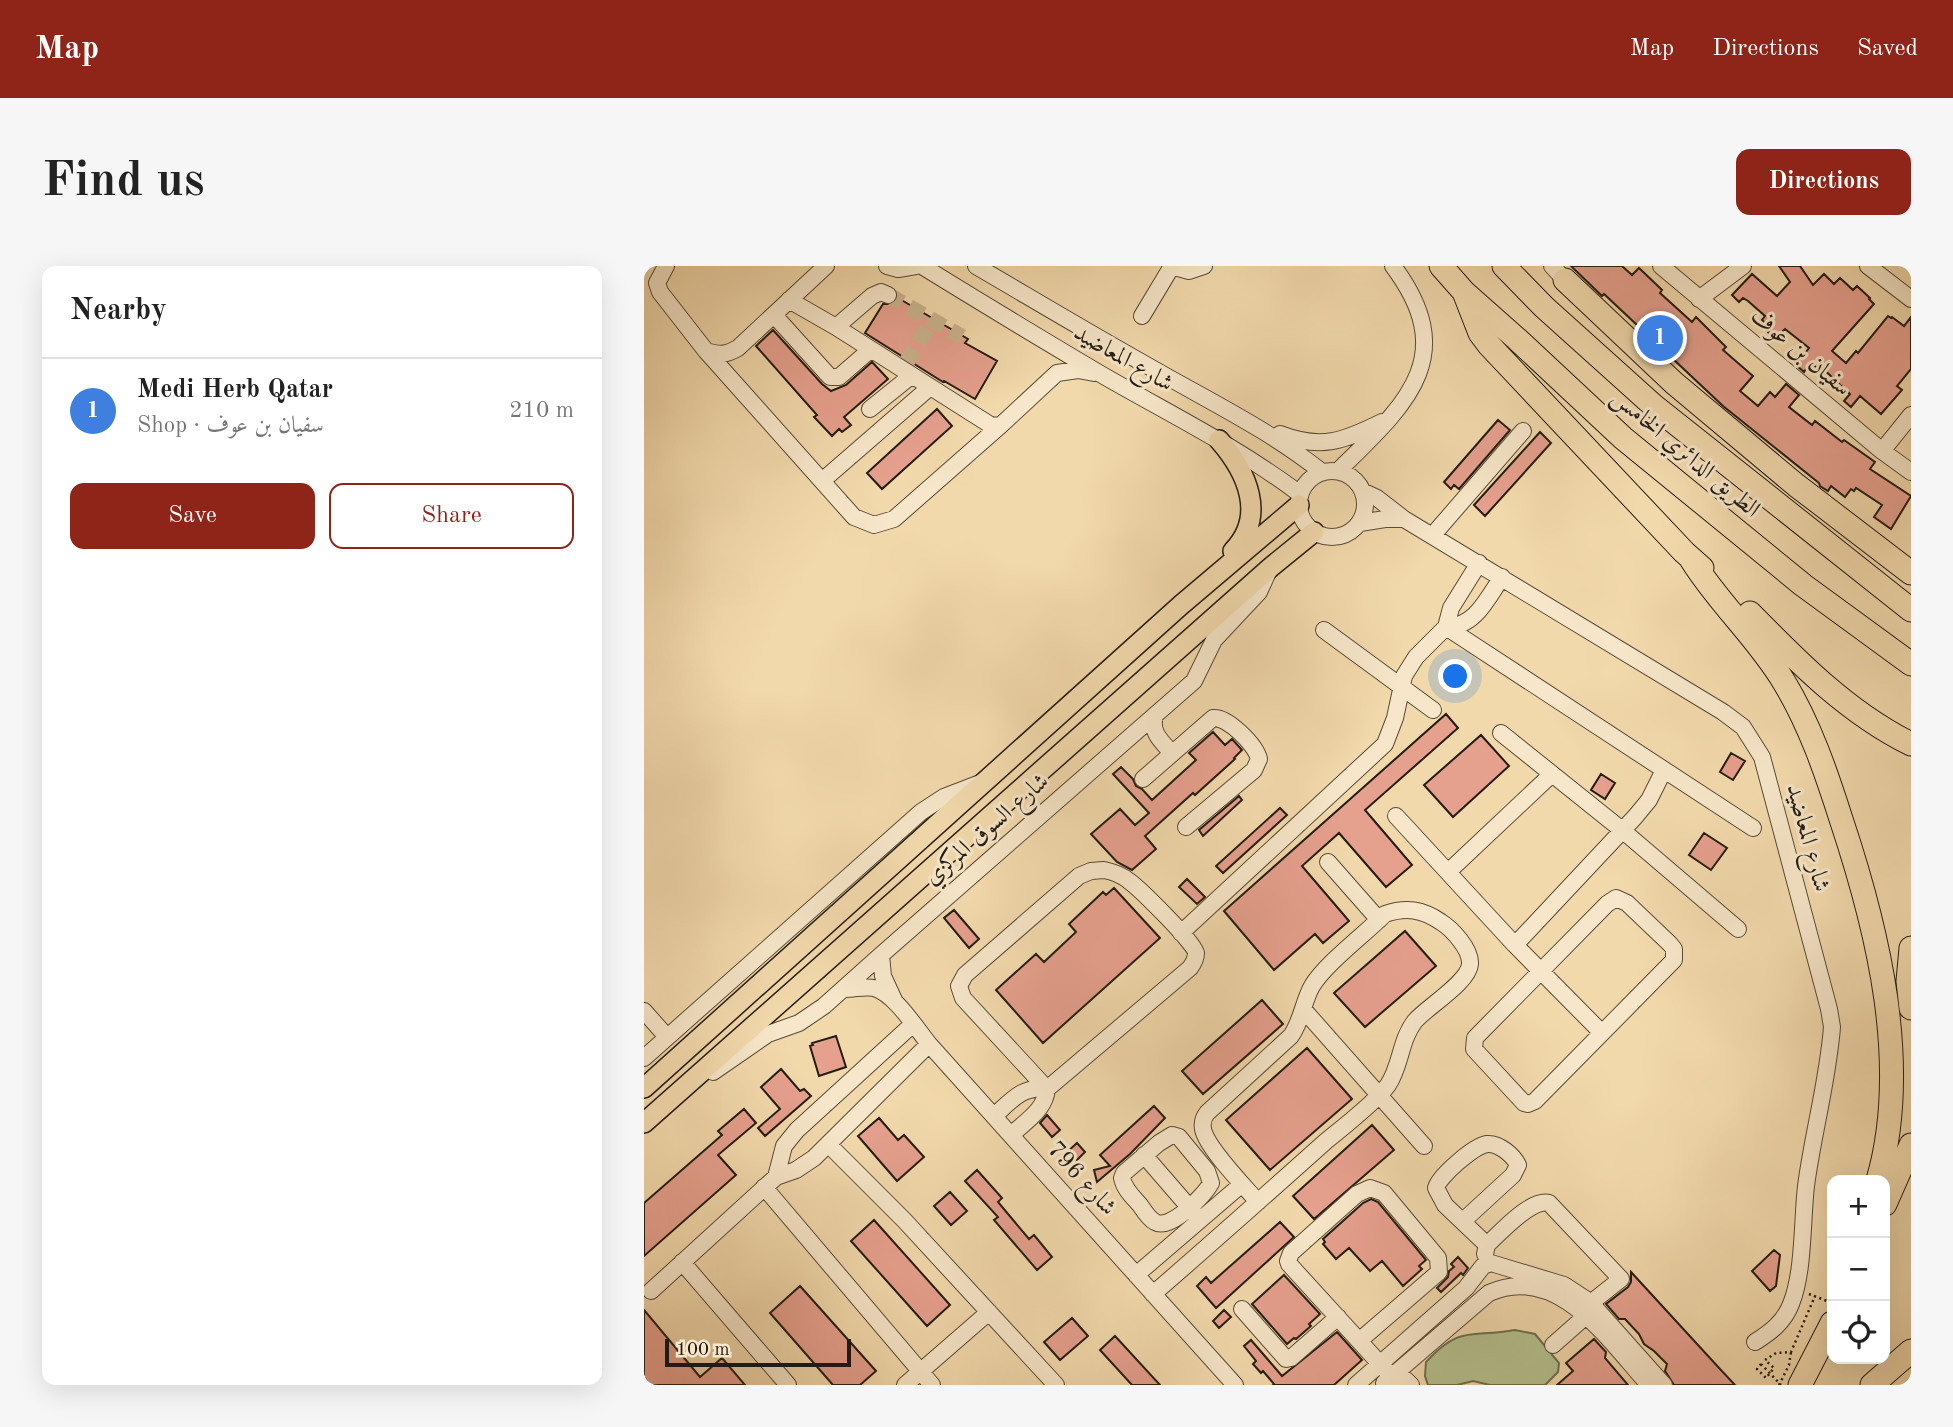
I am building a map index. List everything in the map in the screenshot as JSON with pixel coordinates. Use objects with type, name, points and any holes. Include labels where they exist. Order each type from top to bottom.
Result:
[{"type":"highway","name":"الطريق الدائري الخامس","points":[[1441,266],[1464,292],[1623,438],[1803,584],[1911,664]]},
{"type":"highway","name":"الطريق الدائري الخامس","points":[[1504,266],[1554,316],[1654,406],[1911,610]]},
{"type":"highway","points":[[1560,271],[1694,400],[1796,485],[1911,573]]},
{"type":"highway","points":[[1464,292],[1480,333],[1489,345],[1691,559],[1718,581],[1821,682],[1875,724],[1911,744]]},
{"type":"highway","points":[[1691,559],[1703,579],[1768,657],[1798,707],[1826,772],[1852,850],[1882,976],[1891,1045],[1887,1127],[1879,1175]]},
{"type":"highway","points":[[1911,948],[1908,981],[1911,1008]]},
{"type":"highway","points":[[1890,1193],[1911,1145]]},
{"type":"highway","points":[[1800,1385],[1827,1333]]},
{"type":"highway","points":[[1872,1385],[1911,1351]]},
{"type":"main road","points":[[1181,605],[1241,542],[1251,518],[1250,493],[1243,473],[1219,440]]},
{"type":"main road","name":"شارع السوق المركزي","points":[[644,1088],[1299,500]]},
{"type":"main road","name":"شارع السوق المركزي","points":[[644,1123],[1270,567],[1314,532]]},
{"type":"street","points":[[666,266],[657,283],[660,292],[706,351],[854,517],[874,525],[894,519],[1058,373],[1078,370],[1102,374]]},
{"type":"street","points":[[706,351],[717,355],[728,354],[738,348],[826,266]]},
{"type":"street","points":[[887,266],[898,269],[916,266]]},
{"type":"street","name":"شارع المعاضيد","points":[[922,266],[1260,465],[1299,500]]},
{"type":"street","name":"شارع المعاضيد","points":[[975,266],[1330,471]]},
{"type":"street","points":[[1142,316],[1172,266],[1189,271],[1204,266]]},
{"type":"street","points":[[1330,471],[1349,475],[1358,482],[1366,503],[1365,514],[1353,531],[1334,537],[1314,532],[1303,520],[1299,500],[1308,480],[1330,471],[1393,416],[1415,383],[1424,359],[1424,331],[1420,312],[1393,266]]},
{"type":"street","name":"سفيان بن عوف","points":[[1661,266],[1882,451],[1911,472]]},
{"type":"street","points":[[1699,299],[1743,266]]},
{"type":"street","points":[[1868,266],[1906,295],[1911,278]]},
{"type":"street","points":[[836,327],[872,296],[881,292],[888,295]]},
{"type":"street","points":[[789,300],[906,370],[929,388],[986,423],[992,426],[1001,425]]},
{"type":"street","points":[[774,315],[830,377],[839,377],[870,350]]},
{"type":"street","points":[[870,409],[906,370]]},
{"type":"street","points":[[822,481],[929,388]]},
{"type":"street","points":[[1882,451],[1911,415]]},
{"type":"street","points":[[1243,419],[1297,440],[1324,443],[1352,437],[1393,416]]},
{"type":"street","points":[[1432,536],[1523,431]]},
{"type":"street","name":"شارع المعاضيد","points":[[1364,492],[1377,498],[1404,519],[1733,718],[1752,739],[1762,757],[1832,1027],[1806,1186],[1794,1292],[1786,1314],[1774,1330],[1755,1342]]},
{"type":"street","points":[[1360,523],[1380,519],[1404,519]]},
{"type":"street","points":[[1181,933],[1385,744],[1409,666],[1446,627],[1451,608],[1479,563]]},
{"type":"street","name":"شارع السوق المركزي","points":[[691,1081],[713,1072],[768,1034],[799,1023],[845,989],[1194,681],[1214,640],[1259,592],[1270,567]]},
{"type":"street","points":[[1446,627],[1462,625],[1475,616],[1502,577]]},
{"type":"street","points":[[1446,627],[1753,828]]},
{"type":"street","points":[[1324,630],[1433,710]]},
{"type":"street","points":[[1155,715],[1153,726],[1156,736],[1172,753]]},
{"type":"street","points":[[1143,779],[1208,720],[1217,717],[1227,720],[1255,748],[1259,759],[1254,770],[1186,827]]},
{"type":"street","points":[[1501,733],[1622,830],[1738,929]]},
{"type":"street","points":[[1134,734],[1156,736]]},
{"type":"street","points":[[1515,945],[1649,800],[1664,770]]},
{"type":"street","points":[[1448,872],[1552,774]]},
{"type":"street","name":"شارع السوق المركزي","points":[[644,1058],[921,812],[956,790],[983,782]]},
{"type":"street","points":[[1396,816],[1515,945],[1602,1033]]},
{"type":"street","points":[[1328,862],[1379,919]]},
{"type":"street","points":[[1011,1135],[1044,1104],[1047,1089],[1195,962],[1194,947],[1130,881],[1117,873],[1091,871],[1079,876],[965,975],[959,986],[963,998],[1047,1089]]},
{"type":"street","points":[[1616,898],[1627,902],[1670,944],[1675,954],[1674,960],[1602,1033],[1528,1104],[1521,1101],[1477,1053],[1474,1042],[1607,904],[1616,898]]},
{"type":"street","points":[[1153,1294],[1258,1202],[1389,1084],[1413,1024],[1459,982],[1469,968],[1470,961],[1461,943],[1448,926],[1427,913],[1412,909],[1398,909],[1385,914],[1312,986],[1297,1027],[1291,1035],[1214,1105],[1202,1120],[1205,1134],[1212,1146],[1258,1202]]},
{"type":"street","name":"شارع 796","points":[[881,955],[883,976],[895,1002]]},
{"type":"street","name":"شارع 796","points":[[845,989],[873,988],[895,1002],[929,1044],[1234,1385]]},
{"type":"street","points":[[1303,1009],[1424,1146]]},
{"type":"street","points":[[644,1011],[667,1037]]},
{"type":"street","points":[[769,1182],[784,1146],[797,1130],[913,1024]]},
{"type":"street","points":[[651,1291],[769,1182],[805,1164],[828,1144],[929,1044]]},
{"type":"street","points":[[994,1116],[1022,1091],[1038,1087],[1047,1089]]},
{"type":"street","points":[[1169,1136],[1179,1138],[1207,1171],[1211,1184],[1189,1207],[1166,1224],[1153,1221],[1122,1181],[1124,1173],[1169,1136]]},
{"type":"street","points":[[828,1144],[905,1220],[1056,1385]]},
{"type":"street","points":[[1463,1220],[1513,1175],[1518,1166],[1515,1158],[1496,1145],[1484,1144],[1463,1159],[1438,1182],[1436,1188],[1439,1197],[1452,1212],[1487,1245]]},
{"type":"street","points":[[1144,1155],[1200,1220]]},
{"type":"street","points":[[769,1182],[932,1385]]},
{"type":"street","points":[[1136,1275],[1242,1184]]},
{"type":"street","points":[[1359,1341],[1439,1272],[1440,1268],[1438,1258],[1384,1193],[1377,1189],[1364,1189],[1357,1194],[1288,1258],[1289,1264],[1338,1317],[1359,1341],[1380,1364],[1389,1382]]},
{"type":"street","points":[[1356,1385],[1466,1288],[1483,1266],[1487,1245],[1533,1205],[1543,1202],[1549,1203],[1621,1279],[1586,1310],[1553,1345]]},
{"type":"street","points":[[1187,1231],[1203,1250]]},
{"type":"street","points":[[681,1262],[788,1385]]},
{"type":"street","points":[[1483,1266],[1491,1263],[1564,1285],[1649,1385]]},
{"type":"street","points":[[1389,1382],[1478,1302],[1500,1289],[1521,1286],[1556,1295],[1586,1310],[1664,1385]]},
{"type":"street","points":[[1466,1288],[1478,1302]]},
{"type":"street","points":[[1242,1309],[1286,1359],[1291,1358],[1338,1317]]},
{"type":"street","points":[[905,1385],[989,1312]]},
{"type":"street","points":[[1389,1382],[1406,1380],[1411,1385]]},
{"type":"path","points":[[1794,1292],[1827,1301]]},
{"type":"path","points":[[1791,1352],[1776,1353],[1765,1360],[1774,1368],[1766,1378],[1757,1369],[1761,1364],[1780,1385],[1815,1296]]},
{"type":"green space","points":[[1515,1330],[1535,1334],[1559,1363],[1558,1372],[1545,1385],[1490,1385],[1473,1381],[1457,1385],[1428,1385],[1425,1376],[1426,1362],[1448,1342],[1467,1335]]},
{"type":"building","points":[[1571,266],[1622,266],[1632,275],[1639,268],[1662,290],[1660,293],[1692,322],[1696,317],[1726,347],[1723,350],[1753,376],[1740,391],[1758,406],[1770,392],[1775,397],[1786,384],[1799,395],[1789,407],[1812,425],[1815,421],[1842,442],[1844,440],[1875,462],[1870,469],[1911,496],[1891,529],[1874,517],[1882,505],[1856,488],[1854,491],[1851,489],[1845,497],[1831,486],[1828,491],[1820,486],[1723,406]]},
{"type":"building","points":[[1779,266],[1800,266],[1813,285],[1824,274],[1834,284],[1840,278],[1853,290],[1857,286],[1870,298],[1874,304],[1832,351],[1846,363],[1856,351],[1858,353],[1888,316],[1904,326],[1911,317],[1911,369],[1897,386],[1902,390],[1881,414],[1860,396],[1851,407],[1844,401],[1850,394],[1820,366],[1818,368],[1810,363],[1804,372],[1796,365],[1809,348],[1785,329],[1775,339],[1768,332],[1771,329],[1762,320],[1765,316],[1748,301],[1743,298],[1739,302],[1732,295],[1752,274],[1777,296],[1790,282]]},
{"type":"building","points":[[898,298],[968,339],[965,343],[997,361],[975,399],[865,333],[883,304],[894,304]]},
{"type":"building","points":[[773,330],[831,391],[846,385],[872,362],[888,379],[844,417],[851,425],[842,432],[839,429],[832,436],[756,346]]},
{"type":"building","points":[[937,409],[952,426],[882,489],[867,473]]},
{"type":"building","points":[[1498,420],[1510,430],[1459,489],[1454,485],[1451,489],[1444,482]]},
{"type":"building","points":[[1540,432],[1551,443],[1485,516],[1474,505]]},
{"type":"building","points":[[1446,714],[1458,728],[1365,810],[1412,865],[1386,887],[1339,833],[1302,866],[1349,921],[1323,943],[1315,934],[1274,970],[1224,911]]},
{"type":"building","points":[[1213,732],[1225,745],[1232,739],[1242,750],[1195,795],[1193,793],[1145,836],[1156,849],[1132,870],[1117,862],[1091,834],[1120,809],[1135,825],[1149,813],[1113,774],[1121,767],[1152,800],[1196,760],[1189,753]]},
{"type":"building","points":[[1481,735],[1509,766],[1453,817],[1424,785]]},
{"type":"building","points":[[1731,753],[1745,761],[1733,780],[1720,772]]},
{"type":"building","points":[[1601,774],[1615,783],[1605,799],[1591,790]]},
{"type":"building","points":[[1239,796],[1242,800],[1203,836],[1199,830]]},
{"type":"building","points":[[1280,808],[1287,815],[1223,873],[1216,866]]},
{"type":"building","points":[[1704,833],[1727,848],[1711,870],[1689,855]]},
{"type":"building","points":[[1187,879],[1205,897],[1197,904],[1179,887]]},
{"type":"building","points":[[1114,888],[1160,938],[1043,1043],[996,990],[1036,954],[1044,962],[1076,932],[1069,924],[1103,892],[1106,895]]},
{"type":"building","points":[[954,910],[979,939],[969,948],[944,918]]},
{"type":"building","points":[[1405,931],[1436,966],[1365,1027],[1334,993]]},
{"type":"building","points":[[1262,1000],[1283,1024],[1203,1094],[1182,1071]]},
{"type":"building","points":[[836,1036],[846,1067],[819,1076],[810,1046]]},
{"type":"building","points":[[1307,1048],[1352,1099],[1270,1170],[1226,1120]]},
{"type":"building","points":[[781,1069],[800,1091],[804,1089],[811,1096],[765,1136],[758,1128],[780,1109],[761,1087]]},
{"type":"building","points":[[1154,1106],[1165,1118],[1130,1154],[1097,1182],[1094,1170],[1110,1166],[1100,1155]]},
{"type":"building","points":[[744,1109],[756,1123],[718,1155],[736,1175],[644,1256],[644,1203],[722,1135],[718,1131]]},
{"type":"building","points":[[1047,1115],[1060,1130],[1052,1137],[1040,1123]]},
{"type":"building","points":[[879,1118],[898,1140],[904,1135],[924,1157],[897,1181],[858,1136]]},
{"type":"building","points":[[1372,1125],[1394,1150],[1314,1219],[1293,1196]]},
{"type":"building","points":[[1077,1143],[1085,1152],[1074,1163],[1066,1153]]},
{"type":"building","points":[[977,1170],[1002,1198],[998,1202],[1029,1239],[1034,1235],[1052,1257],[1037,1270],[994,1220],[998,1217],[965,1181]]},
{"type":"building","points":[[950,1192],[967,1211],[951,1225],[934,1206]]},
{"type":"building","points":[[1371,1199],[1378,1202],[1426,1260],[1419,1266],[1422,1269],[1403,1286],[1382,1261],[1370,1271],[1349,1248],[1336,1259],[1323,1244],[1323,1239]]},
{"type":"building","points":[[874,1220],[950,1305],[927,1326],[851,1241]]},
{"type":"building","points":[[1280,1222],[1294,1237],[1216,1308],[1197,1286],[1206,1277],[1211,1283]]},
{"type":"building","points":[[1774,1250],[1780,1255],[1776,1286],[1770,1291],[1752,1271]]},
{"type":"building","points":[[1458,1257],[1468,1268],[1441,1292],[1437,1288],[1448,1277],[1449,1271],[1454,1267],[1451,1264]]},
{"type":"building","points":[[1631,1272],[1735,1385],[1674,1385],[1665,1371],[1667,1364],[1644,1344],[1625,1319],[1619,1319],[1606,1304],[1628,1287]]},
{"type":"building","points":[[1284,1275],[1320,1314],[1309,1324],[1311,1326],[1287,1344],[1252,1304]]},
{"type":"building","points":[[800,1286],[876,1371],[860,1385],[833,1385],[770,1313]]},
{"type":"building","points":[[644,1310],[700,1377],[722,1358],[745,1385],[650,1385],[644,1377]]},
{"type":"building","points":[[1224,1310],[1231,1317],[1219,1328],[1213,1321]]},
{"type":"building","points":[[1072,1318],[1088,1336],[1060,1360],[1044,1342]]},
{"type":"building","points":[[1337,1332],[1362,1360],[1334,1385],[1273,1385],[1263,1371],[1261,1373],[1253,1364],[1256,1361],[1244,1346],[1251,1340],[1282,1376]]},
{"type":"building","points":[[1115,1336],[1160,1385],[1132,1385],[1100,1350]]},
{"type":"building","points":[[1594,1339],[1606,1352],[1605,1358],[1628,1385],[1557,1385],[1573,1371],[1566,1363]]},
{"type":"tunnel","points":[[888,295],[962,337]]},
{"type":"tunnel","points":[[906,363],[932,320]]},
{"type":"place","name":"Medi Herb Qatar","points":[[1660,338]]}]
